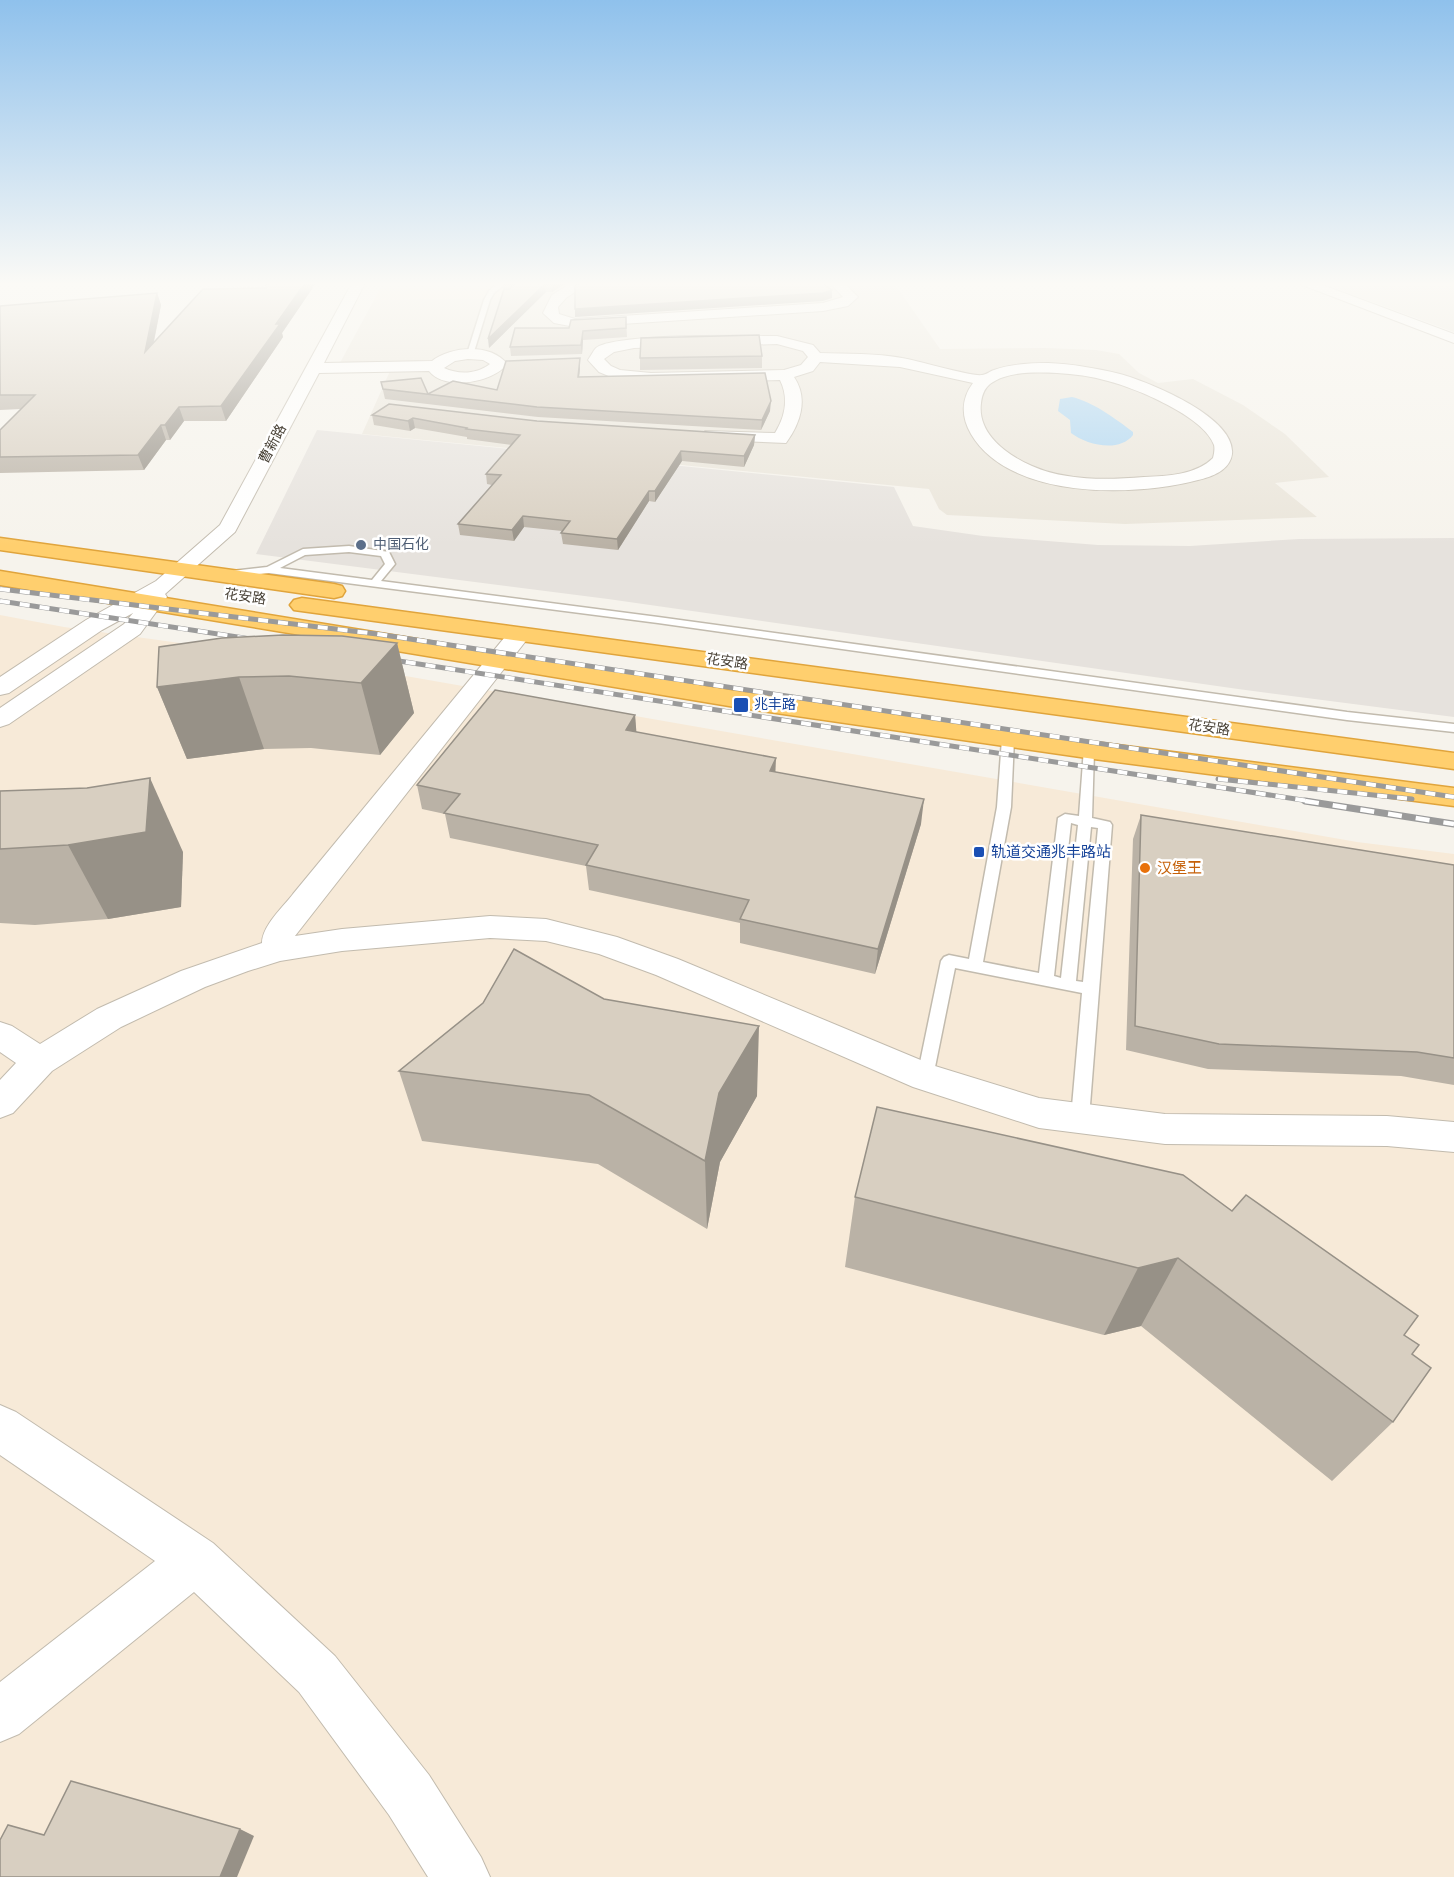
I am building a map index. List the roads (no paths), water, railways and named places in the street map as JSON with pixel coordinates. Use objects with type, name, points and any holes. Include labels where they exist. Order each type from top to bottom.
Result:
[{"type":"highway","name":"花安路","points":[[0,544],[1454,742]]},
{"type":"highway","name":"花安路","points":[[0,562],[151,596],[1454,761]]},
{"type":"highway","points":[[0,578],[151,596],[497,661],[1008,739],[1454,797]]},
{"type":"street","name":"曹新路","points":[[151,596],[228,528],[313,371]]},
{"type":"street","points":[[437,371],[444,375],[457,377],[486,374],[493,371]]},
{"type":"street","points":[[610,371],[631,377],[785,375],[799,371]]},
{"type":"street","points":[[937,371],[984,381]]},
{"type":"street","points":[[1015,371],[984,381],[975,389],[971,402],[974,424],[995,450],[1022,468],[1038,474],[1086,482],[1150,483],[1178,480],[1198,474],[1214,467],[1222,460],[1224,450],[1219,436],[1207,424],[1166,398],[1124,380],[1079,371]]},
{"type":"street","points":[[699,434],[780,439],[788,430],[793,413],[792,382],[785,375]]},
{"type":"street","points":[[0,688],[94,625],[151,596]]},
{"type":"street","points":[[0,719],[132,629],[151,596]]},
{"type":"street","points":[[278,951],[278,936],[304,901],[517,637]]},
{"type":"street","points":[[0,1103],[40,1061],[109,1018],[194,979],[278,951],[342,940],[490,927],[546,930],[606,945],[667,967],[925,1077],[1040,1113],[1165,1128],[1387,1131],[1454,1137]]},
{"type":"street","points":[[0,1035],[40,1061]]},
{"type":"street","points":[[0,1428],[196,1560],[317,1674],[409,1796],[461,1877]]},
{"type":"street","points":[[0,1715],[196,1560]]},
{"type":"lane","points":[[269,570],[303,552],[349,549],[385,554],[390,564],[374,584]]},
{"type":"lane","points":[[224,575],[269,570],[658,620],[1347,716],[1454,728]]},
{"type":"lane","points":[[975,966],[1004,807],[1008,739]]},
{"type":"lane","points":[[1068,985],[1085,821],[1088,751]]},
{"type":"lane","points":[[1046,980],[1065,818],[1105,825],[1080,1118]]},
{"type":"lane","points":[[925,1077],[949,961],[1090,989]]},
{"type":"water","points":[[1072,397],[1104,412],[1133,432],[1133,435],[1120,444],[1103,445],[1085,441],[1071,433],[1070,420],[1058,411],[1060,399]]},
{"type":"railway","points":[[0,589],[377,634],[1454,797]]},
{"type":"railway","points":[[0,601],[258,640]]},
{"type":"railway","points":[[386,659],[1315,802]]},
{"type":"railway","points":[[1218,779],[1412,799]]},
{"type":"railway","points":[[1305,801],[1454,824]]},
{"type":"place","name":"中国石化","points":[[361,545]]},
{"type":"place","name":"兆丰路","points":[[741,705]]},
{"type":"place","name":"轨道交通兆丰路站","points":[[979,852]]},
{"type":"place","name":"汉堡王","points":[[1145,868]]}]
